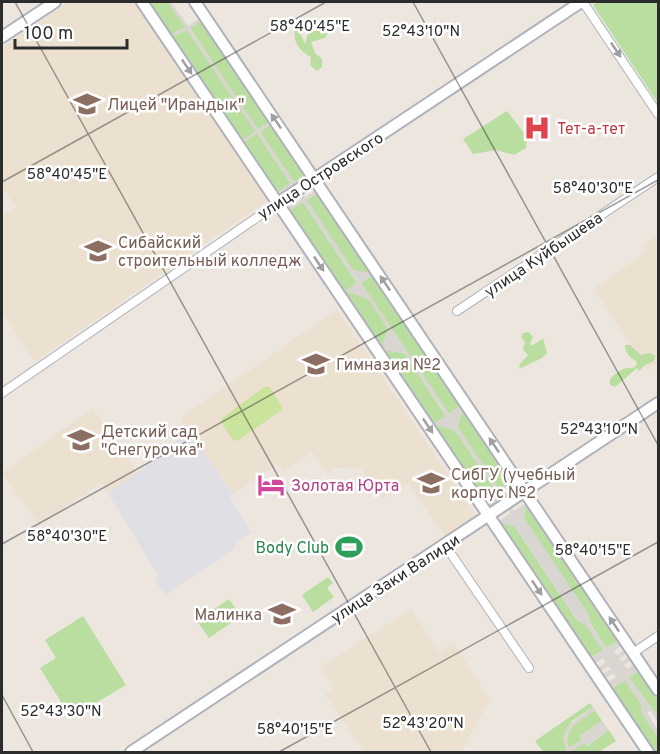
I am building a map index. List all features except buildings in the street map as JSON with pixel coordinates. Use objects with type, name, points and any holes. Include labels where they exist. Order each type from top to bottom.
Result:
[{"type":"main road","points":[[2,37],[55,2]]},
{"type":"main road","points":[[142,2],[648,753]]},
{"type":"main road","points":[[195,2],[658,690]]},
{"type":"main road","name":"улица Островского","points":[[278,203],[582,2]]},
{"type":"main road","name":"улица Заки Валиди","points":[[131,753],[658,402]]},
{"type":"street","points":[[582,2],[658,114]]},
{"type":"street","name":"улица Куйбышева","points":[[457,311],[658,177]]},
{"type":"street","name":"улица Островского","points":[[2,393],[278,203]]},
{"type":"street","points":[[445,545],[529,668]]},
{"type":"street","points":[[633,653],[658,636]]},
{"type":"shaded area","points":[[68,2],[140,2],[269,199],[35,362],[2,312],[2,216],[16,208],[2,186],[2,48]]},
{"type":"shaded area","points":[[168,2],[171,2],[188,26],[200,18],[202,20],[190,29],[258,129],[271,121],[272,123],[260,132],[294,182],[307,174],[305,179],[282,194],[278,192],[291,184],[257,133],[244,142],[243,140],[255,131],[187,30],[172,37],[171,35],[185,27]]},
{"type":"shaded area","points":[[317,190],[319,193],[307,200],[353,270],[372,273],[373,275],[361,283],[449,413],[461,405],[463,408],[458,427],[499,489],[513,482],[500,491],[503,494],[515,486],[517,491],[490,508],[486,505],[499,496],[497,493],[484,502],[483,500],[496,491],[456,431],[437,425],[434,427],[433,425],[446,415],[404,353],[383,350],[388,329],[368,299],[344,292],[357,282],[303,202],[290,210],[288,207],[301,200],[299,196],[303,194],[305,197]]},
{"type":"shaded area","points":[[658,234],[658,362],[647,370],[594,289],[646,252],[644,244]]},
{"type":"shaded area","name":"Гимназия №2","points":[[337,310],[476,516],[472,522],[446,538],[408,483],[383,499],[371,483],[369,484],[361,467],[333,468],[327,473],[312,452],[283,472],[277,464],[233,494],[180,418]]},
{"type":"shaded area","name":"Детский сад \"Снегурочка\"","points":[[93,408],[137,473],[108,493],[101,483],[39,525],[2,473]]},
{"type":"shaded area","points":[[190,432],[233,494],[229,496],[252,532],[234,544],[236,548],[165,595],[154,579],[158,575],[108,493],[171,449],[170,445]]},
{"type":"shaded area","points":[[526,503],[528,506],[525,508],[524,518],[589,615],[590,624],[606,648],[619,640],[622,645],[614,651],[617,655],[625,649],[628,652],[619,659],[622,662],[630,656],[632,659],[624,665],[627,669],[635,664],[640,670],[629,677],[658,717],[658,723],[651,711],[647,712],[658,731],[658,738],[642,713],[641,704],[625,680],[611,689],[607,683],[616,677],[614,673],[604,679],[602,675],[611,669],[608,666],[599,672],[597,669],[606,662],[603,658],[594,664],[590,659],[603,650],[586,625],[576,619],[514,526],[504,524],[500,526],[498,522],[510,513],[508,509],[511,507],[514,511]]},
{"type":"shaded area","points":[[411,609],[439,652],[453,643],[490,699],[461,752],[364,752],[325,694],[333,689],[320,668]]},
{"type":"shaded area","points":[[593,707],[595,710],[570,728],[566,738],[568,748],[582,740],[580,736],[602,721],[609,730],[586,746],[584,743],[571,752],[567,752],[563,737],[567,726]]},
{"type":"green space","points":[[148,2],[168,2],[185,27],[171,35]]},
{"type":"green space","points":[[598,2],[658,2],[658,103],[593,5]]},
{"type":"green space","points":[[202,20],[271,121],[258,130],[190,28]]},
{"type":"green space","points":[[324,28],[328,33],[325,38],[311,42],[315,53],[322,59],[322,67],[317,71],[310,65],[311,57],[301,49],[294,34],[295,30],[299,31],[305,44],[308,33]]},
{"type":"green space","points":[[187,30],[256,131],[243,140],[172,37]]},
{"type":"green space","points":[[507,111],[527,137],[526,148],[514,155],[496,150],[473,154],[463,139]]},
{"type":"green space","points":[[272,123],[307,174],[294,182],[260,132]]},
{"type":"green space","points":[[257,133],[291,184],[278,192],[244,142]]},
{"type":"green space","points":[[319,193],[372,273],[353,270],[306,200]]},
{"type":"green space","points":[[303,202],[357,283],[344,292],[290,210]]},
{"type":"green space","points":[[373,275],[461,405],[449,414],[361,283]]},
{"type":"green space","points":[[345,293],[368,298],[388,329],[382,348]]},
{"type":"green space","points":[[529,332],[533,337],[530,343],[532,346],[543,338],[547,353],[542,358],[519,369],[520,364],[528,355],[523,350],[525,342],[521,337],[523,333]]},
{"type":"green space","points":[[625,345],[630,345],[641,355],[650,353],[655,356],[654,361],[639,371],[637,368],[615,387],[610,385],[610,379],[615,374],[620,370],[637,365],[627,353]]},
{"type":"green space","points":[[383,350],[404,353],[446,416],[433,425]]},
{"type":"green space","points":[[264,387],[269,387],[282,406],[282,410],[237,441],[233,440],[221,422],[222,418]]},
{"type":"green space","points":[[463,408],[512,481],[499,489],[457,427]]},
{"type":"green space","points":[[437,425],[455,430],[496,491],[483,500],[434,427]]},
{"type":"green space","points":[[528,506],[619,640],[606,648],[524,518],[525,508]]},
{"type":"green space","points":[[504,524],[514,526],[576,619],[586,625],[603,650],[590,658],[500,526]]},
{"type":"green space","points":[[328,577],[333,583],[327,588],[334,597],[313,612],[302,595]]},
{"type":"green space","points":[[229,599],[241,616],[209,638],[197,621]]},
{"type":"green space","points":[[83,616],[126,685],[71,718],[40,668],[56,658],[45,640]]},
{"type":"green space","points":[[640,670],[658,698],[658,717],[629,677]]},
{"type":"green space","points":[[625,680],[641,704],[642,713],[658,738],[658,752],[654,752],[611,689]]},
{"type":"green space","points":[[590,703],[593,707],[572,721],[563,737],[567,752],[543,752],[535,741]]},
{"type":"green space","points":[[595,710],[602,721],[580,736],[582,740],[569,749],[568,735],[573,725]]},
{"type":"green space","points":[[609,730],[616,741],[599,752],[571,751],[584,742],[587,746]]},
{"type":"place","name":"Лицей \"Ирандык\"","points":[[87,104]]},
{"type":"place","name":"Тет-а-тет","points":[[537,128]]},
{"type":"place","name":"Сибайский строительный колледж","points":[[98,251]]},
{"type":"place","name":"Гимназия №2","points":[[316,364]]},
{"type":"place","name":"Детский сад \"Снегурочка\"","points":[[81,440]]},
{"type":"place","name":"СибГУ (учебный корпус №2","points":[[431,483]]},
{"type":"place","name":"Золотая Юрта","points":[[271,485]]},
{"type":"place","name":"Body Club","points":[[349,547]]},
{"type":"place","name":"Малинка","points":[[282,614]]}]
